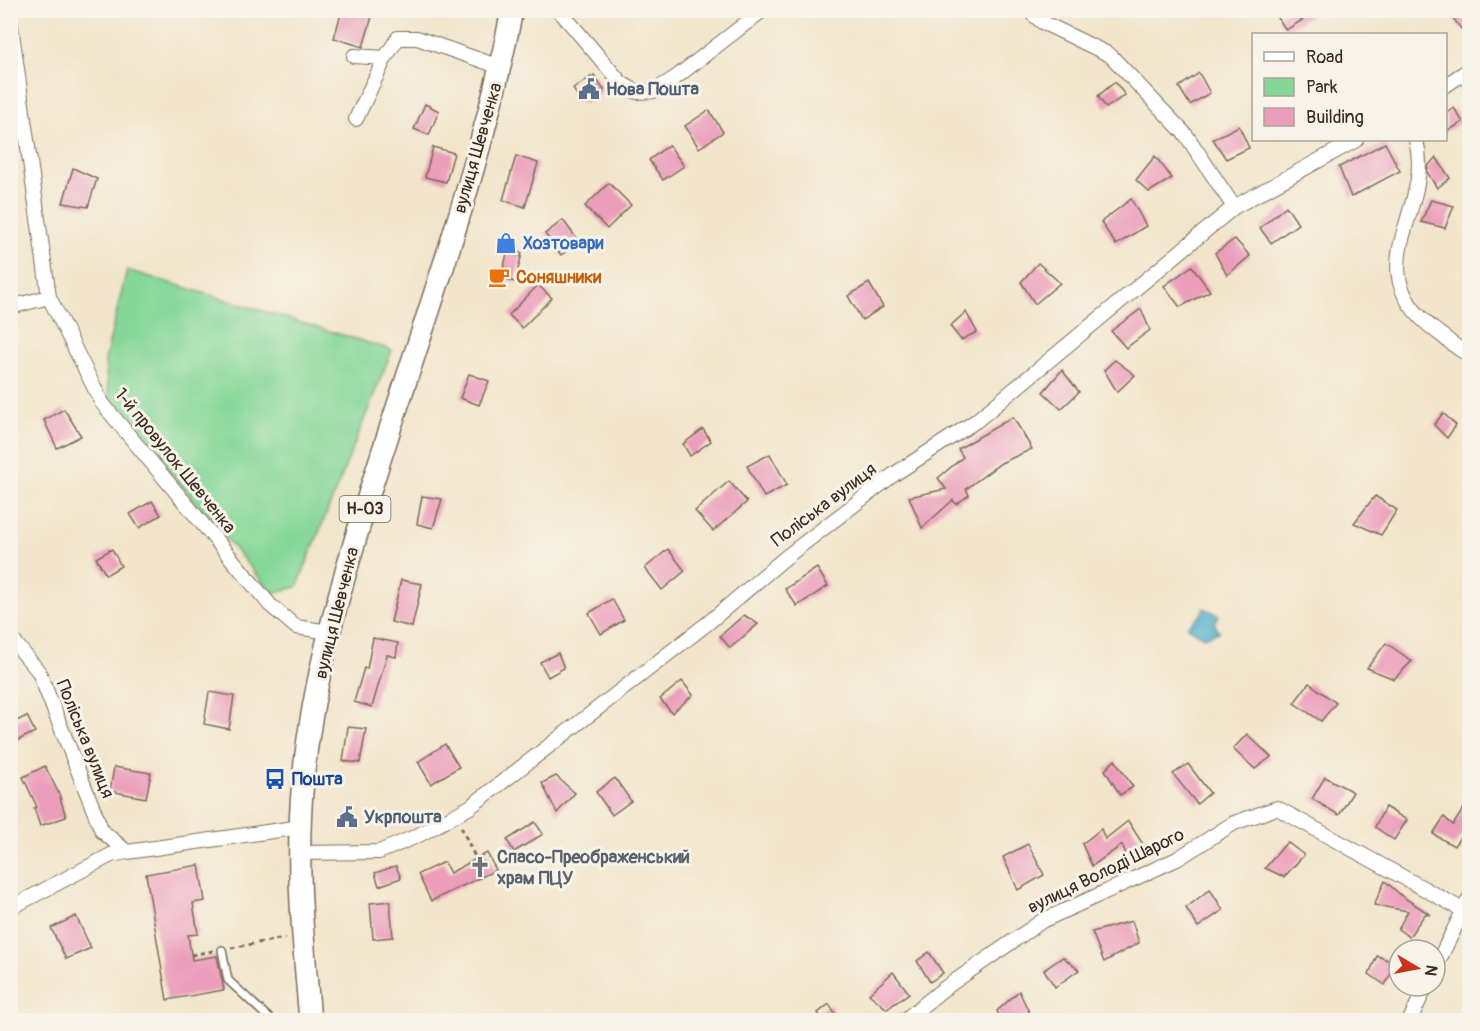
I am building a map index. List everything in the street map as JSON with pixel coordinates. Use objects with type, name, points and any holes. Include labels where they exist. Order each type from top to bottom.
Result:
[{"type":"main road","name":"вулиця Шевченка","points":[[310,1020],[300,905],[299,854],[306,757],[323,659],[363,514],[466,195],[500,67],[512,10]]},
{"type":"street","points":[[559,10],[621,83],[637,92],[654,91],[675,78],[763,10]]},
{"type":"street","points":[[1028,10],[1042,22],[1110,55],[1186,135],[1234,207]]},
{"type":"street","name":"1-й провулок Шевченка","points":[[10,19],[49,297],[102,403],[270,605],[296,627],[330,632]]},
{"type":"street","points":[[356,119],[385,58],[398,38],[417,38],[500,67]]},
{"type":"street","points":[[354,56],[385,58]]},
{"type":"street","points":[[1447,84],[1470,69]]},
{"type":"street","name":"Поліська вулиця","points":[[299,854],[379,852],[417,836],[470,807],[708,623],[786,557],[893,475],[976,421],[1234,207],[1354,141]]},
{"type":"street","points":[[1416,141],[1420,170],[1397,259],[1401,288],[1413,310],[1470,355]]},
{"type":"street","points":[[10,307],[49,297]]},
{"type":"street","name":"Поліська вулиця","points":[[10,638],[39,672],[102,831],[127,852]]},
{"type":"street","name":"вулиця Володі Шарого","points":[[905,1020],[942,990],[1042,921],[1177,859],[1234,823],[1277,808],[1466,903]]},
{"type":"street","points":[[10,908],[111,855],[301,827]]},
{"type":"street","points":[[1447,943],[1466,903]]},
{"type":"street","points":[[1410,1020],[1420,998]]},
{"type":"lane","points":[[222,950],[228,980],[271,1020]]},
{"type":"path","points":[[456,815],[476,859]]},
{"type":"path","points":[[261,942],[285,938]]},
{"type":"green space","points":[[127,270],[392,350],[297,587],[272,593],[109,400],[105,360]]},
{"type":"water","points":[[1204,608],[1219,615],[1215,624],[1219,632],[1203,637],[1187,626],[1200,616]]},
{"type":"building","points":[[342,10],[374,10],[363,47],[334,38]]},
{"type":"building","points":[[1288,10],[1319,10],[1286,30],[1278,18]]},
{"type":"building","points":[[1458,10],[1470,10],[1470,24],[1461,29],[1451,15]]},
{"type":"building","points":[[1199,73],[1210,93],[1190,105],[1179,87]]},
{"type":"building","points":[[594,75],[604,90],[583,104],[573,89]]},
{"type":"building","points":[[1115,82],[1125,95],[1106,108],[1098,96]]},
{"type":"building","points":[[425,104],[439,111],[429,135],[414,129]]},
{"type":"building","points":[[1454,108],[1463,122],[1447,131],[1447,112]]},
{"type":"building","points":[[709,110],[723,132],[699,148],[685,126]]},
{"type":"building","points":[[1239,126],[1249,148],[1226,159],[1213,139]]},
{"type":"building","points":[[1385,143],[1400,171],[1351,197],[1339,167]]},
{"type":"building","points":[[669,145],[684,166],[663,180],[649,160]]},
{"type":"building","points":[[433,147],[454,153],[446,182],[425,177]]},
{"type":"building","points":[[516,156],[538,163],[525,207],[503,200]]},
{"type":"building","points":[[1155,156],[1172,178],[1149,192],[1136,180]]},
{"type":"building","points":[[1436,157],[1450,178],[1437,188],[1427,172],[1428,166]]},
{"type":"building","points":[[73,168],[97,179],[88,207],[63,203]]},
{"type":"building","points":[[609,183],[631,205],[607,229],[585,206]]},
{"type":"building","points":[[1131,199],[1146,226],[1116,245],[1101,222]]},
{"type":"building","points":[[1431,200],[1454,206],[1445,228],[1421,222]]},
{"type":"building","points":[[1286,206],[1298,224],[1271,243],[1260,228]]},
{"type":"building","points":[[563,220],[579,242],[561,255],[545,234]]},
{"type":"building","points":[[1235,239],[1250,256],[1227,275],[1215,253]]},
{"type":"building","points":[[508,250],[522,253],[515,282],[501,278]]},
{"type":"building","points":[[1038,263],[1060,283],[1035,304],[1021,282]]},
{"type":"building","points":[[1192,266],[1210,291],[1180,307],[1164,286]]},
{"type":"building","points":[[869,283],[883,307],[862,320],[848,296]]},
{"type":"building","points":[[538,285],[552,298],[522,328],[509,315]]},
{"type":"building","points":[[1141,309],[1150,330],[1126,348],[1111,331]]},
{"type":"building","points":[[966,312],[977,332],[961,340],[950,326]]},
{"type":"building","points":[[1115,360],[1135,375],[1117,392],[1104,370]]},
{"type":"building","points":[[1062,370],[1079,392],[1061,409],[1043,392]]},
{"type":"building","points":[[469,374],[489,381],[479,405],[460,398]]},
{"type":"building","points":[[64,409],[81,436],[57,448],[44,420]]},
{"type":"building","points":[[1443,413],[1456,425],[1447,438],[1434,425]]},
{"type":"building","points":[[1013,417],[1032,449],[1001,463],[966,489],[969,495],[956,504],[953,500],[922,528],[909,497],[946,489],[938,478],[963,457],[958,449]]},
{"type":"building","points":[[703,429],[711,441],[690,456],[683,444]]},
{"type":"building","points":[[770,454],[787,485],[764,497],[747,466]]},
{"type":"building","points":[[729,481],[747,502],[713,531],[695,511]]},
{"type":"building","points":[[422,496],[442,499],[433,528],[417,524]]},
{"type":"building","points":[[1375,496],[1397,510],[1381,535],[1354,523]]},
{"type":"building","points":[[152,501],[161,515],[139,528],[130,514]]},
{"type":"building","points":[[112,549],[121,566],[106,575],[96,558]]},
{"type":"building","points":[[668,549],[685,571],[662,590],[645,568]]},
{"type":"building","points":[[817,568],[828,586],[797,606],[785,589]]},
{"type":"building","points":[[401,580],[422,584],[412,627],[391,622]]},
{"type":"building","points":[[612,599],[624,620],[601,634],[589,613]]},
{"type":"building","points":[[744,615],[758,624],[730,648],[720,636]]},
{"type":"building","points":[[373,638],[398,643],[396,657],[387,655],[372,707],[354,702],[364,668],[367,669]]},
{"type":"building","points":[[1386,643],[1412,661],[1394,679],[1367,668]]},
{"type":"building","points":[[558,653],[564,668],[548,677],[540,662]]},
{"type":"building","points":[[682,681],[693,695],[672,713],[660,699]]},
{"type":"building","points":[[1309,683],[1336,703],[1321,721],[1294,703]]},
{"type":"building","points":[[209,692],[234,696],[229,729],[204,724]]},
{"type":"building","points":[[27,716],[35,732],[10,744],[10,724]]},
{"type":"building","points":[[348,727],[366,729],[360,763],[343,761]]},
{"type":"building","points":[[1247,734],[1271,757],[1255,769],[1233,749]]},
{"type":"building","points":[[445,744],[459,767],[431,784],[418,762]]},
{"type":"building","points":[[1115,760],[1133,787],[1120,795],[1105,770]]},
{"type":"building","points":[[1188,764],[1210,793],[1197,804],[1173,774]]},
{"type":"building","points":[[45,766],[59,794],[66,817],[40,826],[34,808],[37,807],[23,777]]},
{"type":"building","points":[[114,767],[151,773],[146,798],[110,791]]},
{"type":"building","points":[[556,776],[575,793],[557,813],[542,783]]},
{"type":"building","points":[[1325,777],[1353,792],[1339,815],[1312,799]]},
{"type":"building","points":[[615,778],[631,801],[612,815],[596,792]]},
{"type":"building","points":[[1470,799],[1470,823],[1454,846],[1433,834],[1444,817],[1453,825]]},
{"type":"building","points":[[1385,807],[1407,820],[1394,840],[1375,827]]},
{"type":"building","points":[[1128,821],[1148,852],[1130,862],[1122,845],[1092,866],[1082,844],[1101,829],[1105,839]]},
{"type":"building","points":[[535,822],[543,834],[514,852],[507,840]]},
{"type":"building","points":[[1287,842],[1304,855],[1284,877],[1265,868]]},
{"type":"building","points":[[1028,844],[1044,875],[1018,890],[1003,857]]},
{"type":"building","points":[[487,853],[496,870],[431,901],[418,874],[444,862],[450,873]]},
{"type":"building","points":[[199,865],[205,901],[193,903],[198,934],[188,935],[192,960],[217,956],[224,990],[167,1000],[146,874]]},
{"type":"building","points":[[396,866],[401,878],[379,886],[375,873]]},
{"type":"building","points":[[1385,881],[1403,897],[1431,915],[1425,914],[1409,937],[1398,929],[1408,911],[1374,905]]},
{"type":"building","points":[[1210,889],[1223,910],[1198,927],[1186,908]]},
{"type":"building","points":[[390,901],[393,937],[373,939],[370,903]]},
{"type":"building","points":[[76,916],[91,948],[66,959],[51,928]]},
{"type":"building","points":[[1132,921],[1139,943],[1104,962],[1092,932]]},
{"type":"building","points":[[929,952],[943,973],[930,982],[917,961]]},
{"type":"building","points":[[1377,956],[1387,960],[1385,985],[1369,974]]},
{"type":"building","points":[[1063,957],[1079,970],[1055,987],[1044,970]]},
{"type":"building","points":[[893,972],[909,993],[887,1009],[869,994]]},
{"type":"building","points":[[1019,991],[1031,1016],[1025,1020],[1001,1020],[997,1011]]},
{"type":"building","points":[[829,1004],[839,1020],[823,1020],[818,1013]]},
{"type":"place","name":"Нова Пошта","points":[[589,89]]},
{"type":"place","name":"Хозтовари","points":[[506,243]]},
{"type":"place","name":"Соняшники","points":[[499,277]]},
{"type":"place","name":"Пошта","points":[[275,779]]},
{"type":"place","name":"Укрпошта","points":[[347,817]]},
{"type":"place","name":"Спасо-Преображенський храм ПЦУ","points":[[480,867]]}]
